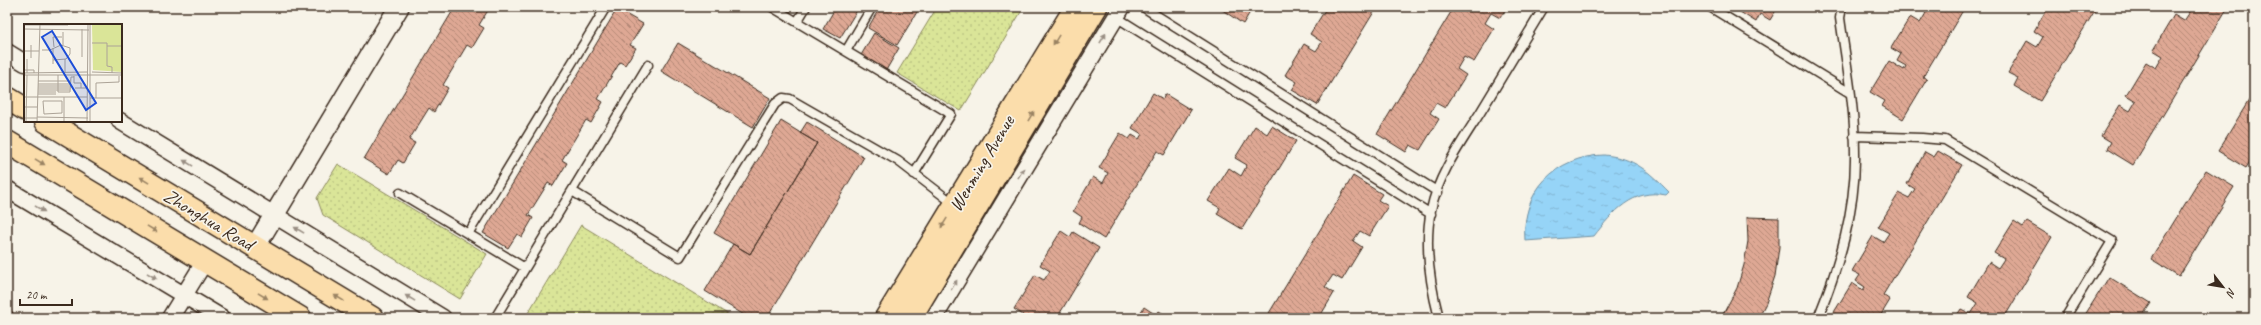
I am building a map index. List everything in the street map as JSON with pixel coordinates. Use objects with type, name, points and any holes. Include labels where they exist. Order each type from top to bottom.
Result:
[{"type":"main road","name":"Wenming Avenue","points":[[886,318],[1076,7]]},
{"type":"main road","name":"Wenming Avenue","points":[[910,318],[1096,7]]},
{"type":"main road","points":[[7,98],[24,108]]},
{"type":"main road","name":"Zhonghua Road","points":[[48,122],[372,318]]},
{"type":"main road","name":"Zhonghua Road","points":[[7,142],[300,318]]},
{"type":"street","points":[[255,247],[399,7]]},
{"type":"street","points":[[934,318],[1119,12]]},
{"type":"street","points":[[7,52],[24,62]]},
{"type":"street","points":[[122,122],[443,318]]},
{"type":"street","points":[[7,189],[222,318]]},
{"type":"street","points":[[170,318],[205,261]]},
{"type":"lane","points":[[468,234],[606,7]]},
{"type":"lane","points":[[772,7],[951,114],[914,174]]},
{"type":"lane","points":[[797,22],[806,7]]},
{"type":"lane","points":[[846,51],[872,7]]},
{"type":"lane","points":[[1144,7],[1438,192]]},
{"type":"lane","points":[[1439,318],[1432,290],[1429,240],[1431,214],[1438,192],[1457,149],[1544,7]]},
{"type":"lane","points":[[1710,7],[1850,93]]},
{"type":"lane","points":[[1818,318],[1843,249],[1850,205],[1855,154],[1850,93],[1840,18],[1842,7]]},
{"type":"lane","points":[[1119,12],[1431,214]]},
{"type":"lane","points":[[495,318],[648,65]]},
{"type":"lane","points":[[572,191],[680,257],[775,104],[783,98],[790,98],[898,161],[955,205]]},
{"type":"lane","points":[[1854,136],[1945,140],[2112,241],[2065,318]]},
{"type":"lane","points":[[400,193],[525,268]]},
{"type":"green space","points":[[937,7],[1024,7],[961,111],[897,73]]},
{"type":"green space","points":[[338,164],[487,254],[460,299],[323,215],[317,198]]},
{"type":"green space","points":[[581,225],[734,318],[525,318]]},
{"type":"water","points":[[1604,155],[1633,162],[1647,172],[1669,192],[1666,195],[1644,195],[1625,204],[1609,218],[1594,236],[1525,241],[1525,223],[1529,207],[1535,193],[1545,180],[1556,170],[1570,162],[1586,157]]},
{"type":"building","points":[[455,7],[490,7],[479,25],[484,28],[472,48],[467,45],[443,85],[448,88],[434,112],[429,108],[409,140],[415,143],[403,163],[398,160],[389,174],[364,159]]},
{"type":"building","points":[[836,7],[859,7],[840,38],[823,29]]},
{"type":"building","points":[[880,7],[920,7],[897,45],[868,28]]},
{"type":"building","points":[[1218,7],[1253,7],[1243,24]]},
{"type":"building","points":[[1327,7],[1377,7],[1317,105],[1292,90],[1297,82],[1285,75],[1304,44],[1316,51],[1322,42],[1310,34]]},
{"type":"building","points":[[1454,7],[1507,7],[1500,18],[1491,13],[1485,23],[1494,29],[1474,62],[1464,57],[1457,69],[1466,75],[1445,108],[1436,103],[1430,113],[1439,119],[1420,150],[1410,145],[1406,152],[1377,134]]},
{"type":"building","points":[[1732,7],[1778,7],[1770,20],[1760,14],[1756,22]]},
{"type":"building","points":[[1917,7],[1965,7],[1923,77],[1927,79],[1903,119],[1882,106],[1885,101],[1870,92],[1889,61],[1904,70],[1906,66],[1897,61],[1901,54],[1891,48],[1910,17],[1920,23],[1926,13]]},
{"type":"building","points":[[2048,7],[2097,7],[2040,101],[2014,86],[2018,78],[2008,73],[2027,41],[2037,47],[2043,37],[2034,31]]},
{"type":"building","points":[[2181,7],[2228,7],[2133,165],[2107,149],[2111,142],[2101,136],[2120,105],[2130,111],[2136,101],[2126,95],[2146,62],[2156,68],[2163,56],[2153,50],[2174,15],[2184,21],[2190,12]]},
{"type":"building","points":[[617,9],[643,24],[630,45],[636,48],[625,65],[620,62],[598,99],[603,102],[591,123],[586,120],[562,160],[567,163],[553,186],[548,183],[528,215],[533,218],[522,237],[517,234],[508,248],[483,233]]},
{"type":"building","points":[[874,33],[899,48],[885,72],[860,57]]},
{"type":"building","points":[[678,43],[770,98],[753,127],[661,71]]},
{"type":"building","points":[[2254,92],[2254,155],[2246,168],[2218,151]]},
{"type":"building","points":[[1153,93],[1163,99],[1165,94],[1191,110],[1164,155],[1157,151],[1104,239],[1079,223],[1082,217],[1073,211],[1093,177],[1103,183],[1108,173],[1099,168],[1120,133],[1129,139],[1132,135],[1139,139],[1142,134],[1132,128]]},
{"type":"building","points":[[781,121],[817,143],[750,254],[714,233]]},
{"type":"building","points":[[807,122],[864,157],[767,318],[749,318],[705,291],[733,244],[750,254],[817,143],[800,133]]},
{"type":"building","points":[[1255,126],[1267,134],[1272,126],[1296,141],[1242,229],[1217,214],[1220,208],[1208,201],[1229,168],[1241,176],[1247,165],[1235,158]]},
{"type":"building","points":[[1938,151],[1962,165],[1883,295],[1890,300],[1879,318],[1831,317],[1852,283],[1863,290],[1865,287],[1856,281],[1860,275],[1852,271],[1873,236],[1883,242],[1889,233],[1878,227],[1899,193],[1909,198],[1915,189],[1907,184],[1925,152],[1934,157]]},
{"type":"building","points":[[2206,170],[2234,187],[2179,276],[2151,259]]},
{"type":"building","points":[[1353,176],[1382,194],[1378,200],[1388,206],[1369,236],[1360,231],[1353,241],[1362,247],[1342,280],[1333,275],[1325,287],[1334,293],[1319,318],[1266,318]]},
{"type":"building","points":[[1747,217],[1779,218],[1779,247],[1775,276],[1766,303],[1758,318],[1721,318],[1737,288],[1744,265],[1748,241]]},
{"type":"building","points":[[2014,221],[2023,227],[2027,222],[2052,237],[2004,318],[1955,318],[1961,309],[1971,314],[1978,303],[1968,297],[1989,262],[1998,268],[2004,259],[1994,253]]},
{"type":"building","points":[[1061,231],[1070,237],[1073,232],[1099,248],[1057,318],[1022,318],[1023,315],[1014,309],[1035,275],[1044,280],[1050,271],[1040,265]]},
{"type":"building","points":[[2109,277],[2151,303],[2141,318],[2083,318]]},
{"type":"building","points":[[7,301],[15,318],[7,318]]},
{"type":"building","points":[[1144,307],[1156,315],[1159,311],[1170,318],[1137,318]]}]
